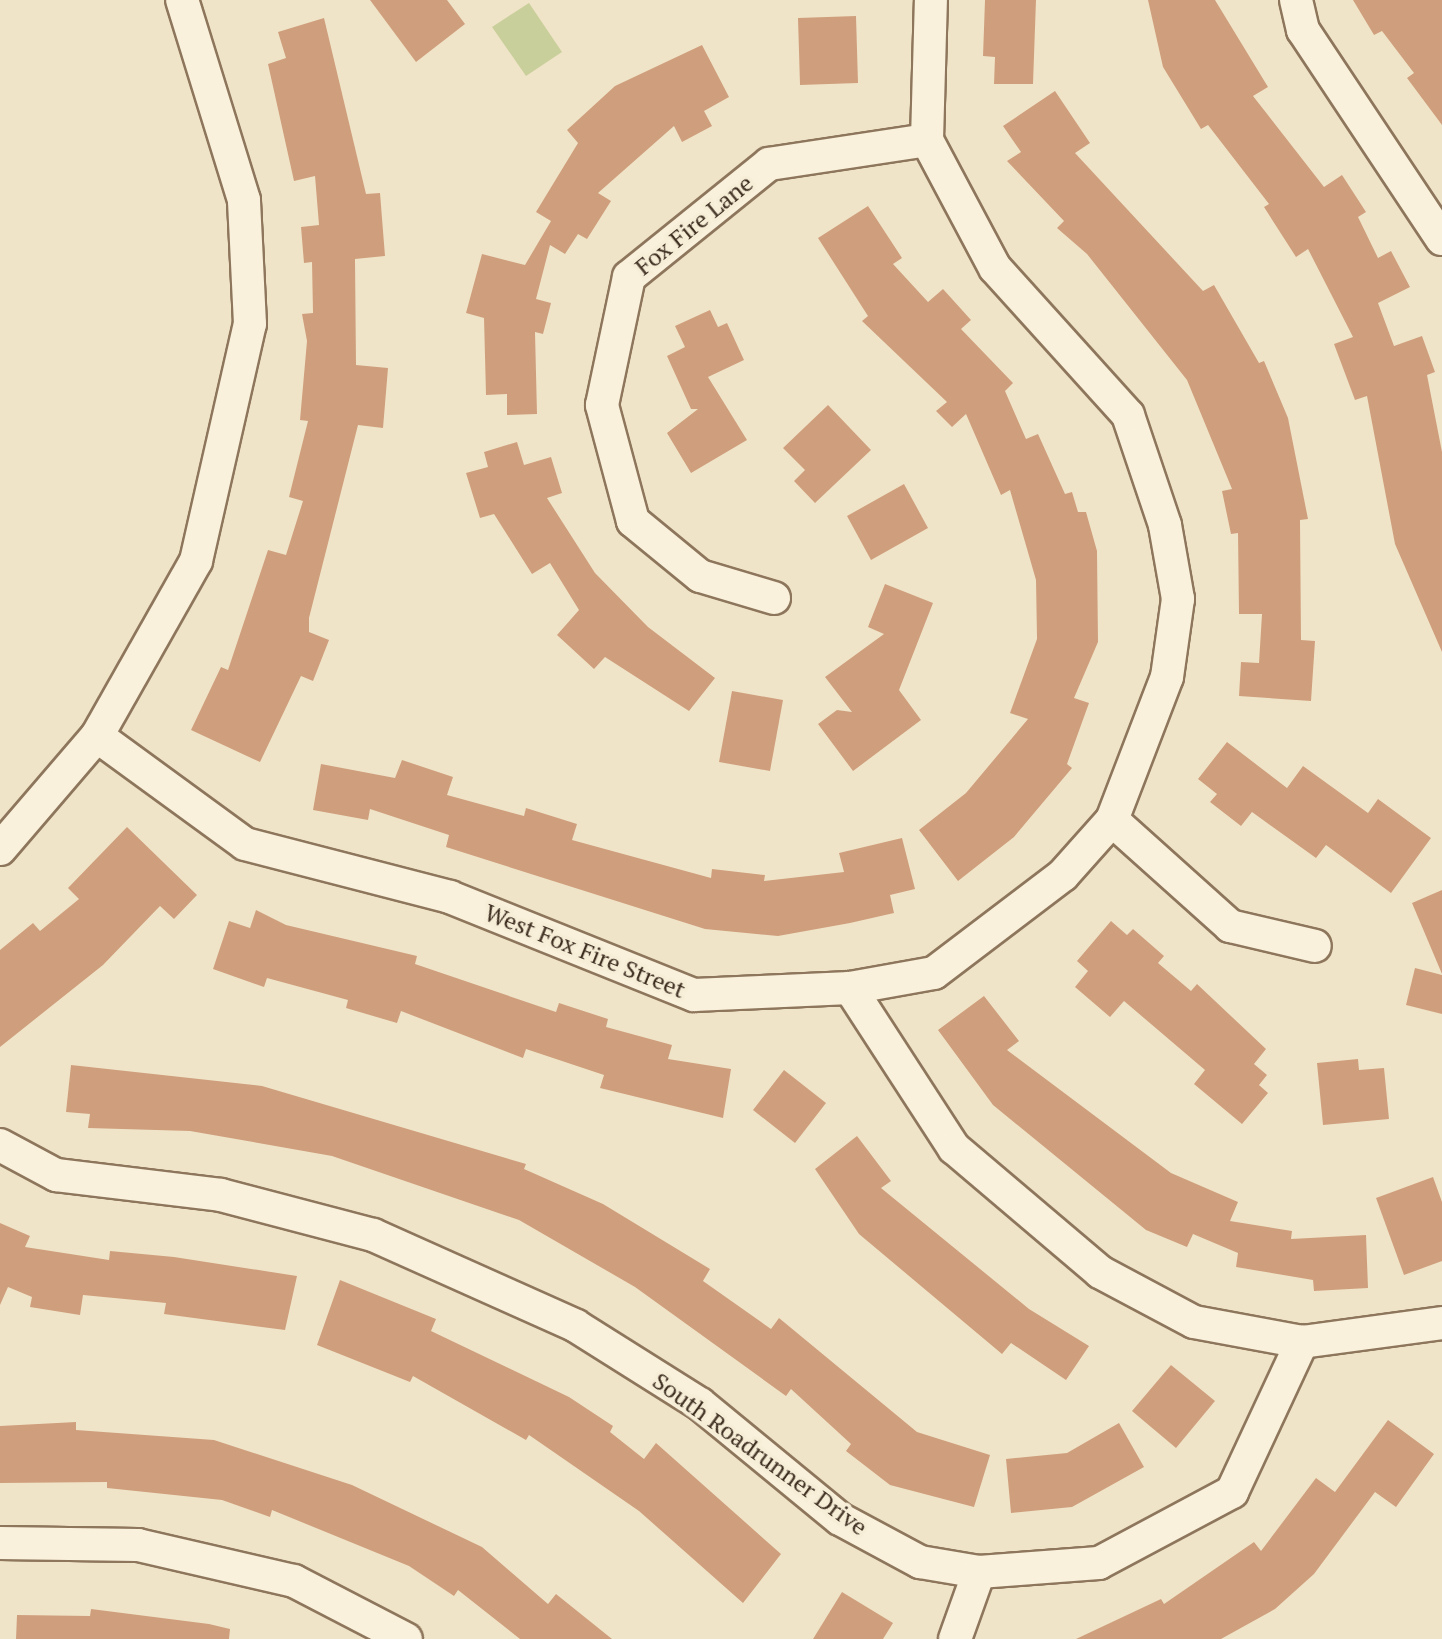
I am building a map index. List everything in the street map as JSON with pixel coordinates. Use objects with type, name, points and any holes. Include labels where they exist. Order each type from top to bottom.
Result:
[{"type":"street","name":"West Fox Fire Street","points":[[97,736],[245,844],[450,897],[694,995],[850,988],[934,973],[1063,875],[1112,820],[1167,677],[1178,599],[1165,525],[1128,415],[995,268],[927,140],[931,0]]},
{"type":"street","points":[[1296,0],[1311,43],[1442,239]]},
{"type":"street","points":[[0,849],[97,736],[196,561],[250,324],[244,200],[195,5]]},
{"type":"street","name":"Fox Fire Lane","points":[[774,598],[700,576],[633,521],[602,405],[629,277],[769,164],[927,140]]},
{"type":"street","points":[[1112,820],[1230,926],[1315,946]]},
{"type":"street","points":[[850,988],[954,1148],[1100,1272],[1194,1322],[1302,1342],[1442,1323]]},
{"type":"street","name":"South Roadrunner Drive","points":[[0,1145],[56,1175],[221,1195],[373,1235],[576,1326],[700,1404],[840,1519],[920,1562],[979,1572],[1099,1563],[1232,1492],[1302,1342]]},
{"type":"street","points":[[0,1543],[138,1545],[294,1581],[406,1639]]},
{"type":"street","points":[[955,1639],[979,1572]]},
{"type":"green space","points":[[529,3],[562,52],[526,76],[492,27]]},
{"type":"building","points":[[370,0],[447,0],[465,24],[416,62]]},
{"type":"building","points":[[985,0],[1036,0],[1033,84],[994,84],[995,57],[983,56]]},
{"type":"building","points":[[1148,0],[1215,0],[1268,87],[1253,96],[1324,187],[1342,175],[1366,212],[1358,217],[1378,258],[1391,251],[1410,287],[1378,303],[1394,346],[1422,336],[1435,372],[1427,375],[1442,452],[1442,652],[1395,544],[1367,396],[1355,400],[1334,344],[1353,337],[1308,249],[1296,257],[1264,207],[1269,204],[1208,125],[1201,129],[1163,67]]},
{"type":"building","points":[[1353,0],[1442,0],[1442,125],[1407,78],[1414,73],[1382,31],[1374,35]]},
{"type":"building","points":[[856,16],[858,83],[800,85],[798,18]]},
{"type":"building","points":[[324,18],[366,194],[380,193],[385,256],[355,259],[356,365],[388,368],[383,428],[358,425],[309,618],[309,632],[329,640],[313,681],[301,676],[260,762],[191,730],[221,667],[228,670],[268,550],[286,555],[303,501],[289,497],[308,421],[300,420],[307,341],[302,314],[313,313],[312,262],[304,263],[301,227],[319,225],[315,176],[294,181],[268,64],[286,58],[278,32]]},
{"type":"building","points":[[702,45],[729,97],[704,111],[712,126],[682,142],[674,126],[598,193],[611,201],[587,239],[578,234],[565,254],[550,245],[536,299],[551,303],[543,334],[535,332],[537,414],[507,415],[507,394],[486,395],[484,318],[466,313],[482,254],[525,265],[551,221],[536,212],[578,143],[567,130],[615,86]]},
{"type":"building","points":[[1055,91],[1090,143],[1075,153],[1203,291],[1214,285],[1259,363],[1264,361],[1288,418],[1308,519],[1300,520],[1301,640],[1315,641],[1311,701],[1239,696],[1241,662],[1259,663],[1262,614],[1239,614],[1238,533],[1231,534],[1222,491],[1232,489],[1187,380],[1087,254],[1057,228],[1064,221],[1007,161],[1021,152],[1003,126]]},
{"type":"building","points":[[868,206],[902,258],[893,264],[928,302],[943,289],[971,320],[961,329],[1013,383],[1005,391],[1026,439],[1038,434],[1065,494],[1072,492],[1078,512],[1086,512],[1097,551],[1098,642],[1074,698],[1089,703],[1067,764],[1072,768],[1014,837],[958,881],[919,830],[966,793],[1028,719],[1010,713],[1037,639],[1036,580],[1010,490],[1001,495],[966,414],[952,427],[936,411],[947,402],[862,321],[868,316],[818,238]]},
{"type":"building","points":[[710,310],[718,327],[727,323],[744,360],[708,377],[747,440],[691,473],[667,433],[698,409],[691,409],[667,356],[685,347],[675,326]]},
{"type":"building","points":[[828,405],[871,450],[815,503],[794,481],[805,470],[783,448]]},
{"type":"building","points":[[517,442],[524,465],[551,457],[562,493],[547,498],[595,573],[648,627],[715,678],[689,711],[605,657],[594,669],[557,635],[579,610],[550,563],[532,574],[494,514],[480,518],[466,473],[488,467],[484,452]]},
{"type":"building","points":[[904,484],[928,528],[871,560],[847,516]]},
{"type":"building","points":[[885,584],[933,603],[899,690],[921,720],[853,771],[818,724],[837,710],[852,712],[825,677],[884,634],[868,627]]},
{"type":"building","points":[[732,691],[783,700],[770,771],[719,762]]},
{"type":"building","points":[[1227,742],[1287,788],[1303,766],[1368,813],[1378,799],[1431,838],[1391,893],[1326,845],[1316,858],[1252,812],[1241,826],[1210,802],[1217,794],[1198,779]]},
{"type":"building","points":[[402,760],[453,777],[447,795],[524,816],[526,808],[577,824],[572,840],[711,878],[712,869],[765,875],[764,881],[844,872],[839,853],[902,838],[915,889],[890,895],[894,913],[850,923],[778,936],[705,929],[446,847],[449,835],[370,809],[368,820],[313,810],[321,764],[395,778]]},
{"type":"building","points":[[127,827],[197,895],[174,919],[160,906],[103,965],[0,1047],[0,950],[33,923],[40,931],[79,899],[68,888]]},
{"type":"building","points":[[1442,890],[1442,974],[1412,903]]},
{"type":"building","points":[[256,910],[286,925],[417,956],[415,964],[556,1012],[559,1003],[608,1019],[606,1027],[672,1045],[668,1059],[731,1069],[723,1118],[600,1088],[604,1075],[526,1049],[523,1058],[401,1011],[397,1023],[346,1008],[348,1000],[267,978],[264,987],[213,969],[229,921],[250,928]]},
{"type":"building","points":[[1111,921],[1127,935],[1133,929],[1164,956],[1158,963],[1191,991],[1197,984],[1266,1049],[1254,1064],[1267,1075],[1259,1085],[1268,1093],[1242,1124],[1194,1084],[1205,1070],[1124,1001],[1110,1017],[1075,987],[1088,971],[1077,961]]},
{"type":"building","points":[[1415,968],[1442,975],[1442,1014],[1406,1005]]},
{"type":"building","points":[[984,996],[1019,1041],[1007,1050],[1171,1173],[1238,1202],[1230,1221],[1292,1231],[1291,1239],[1366,1235],[1368,1288],[1314,1291],[1313,1280],[1236,1267],[1238,1253],[1193,1234],[1187,1247],[1146,1230],[993,1105],[938,1030]]},
{"type":"building","points":[[1358,1059],[1359,1070],[1384,1068],[1389,1119],[1323,1125],[1317,1063]]},
{"type":"building","points":[[71,1065],[262,1086],[526,1164],[524,1169],[603,1204],[710,1269],[703,1281],[771,1329],[779,1318],[917,1432],[990,1455],[974,1507],[890,1485],[846,1451],[851,1444],[791,1389],[786,1396],[635,1287],[519,1220],[332,1156],[190,1131],[88,1128],[90,1114],[66,1112]]},
{"type":"building","points":[[784,1070],[826,1103],[795,1143],[753,1110]]},
{"type":"building","points":[[857,1136],[891,1181],[881,1188],[1029,1309],[1089,1346],[1066,1380],[1011,1343],[1002,1354],[859,1234],[815,1169]]},
{"type":"building","points":[[1433,1177],[1442,1202],[1442,1261],[1404,1275],[1376,1198]]},
{"type":"building","points":[[0,1223],[30,1236],[25,1247],[109,1260],[110,1251],[174,1257],[297,1276],[285,1330],[164,1314],[166,1303],[83,1295],[80,1315],[30,1307],[32,1297],[8,1287],[0,1305]]},
{"type":"building","points":[[340,1280],[436,1319],[431,1331],[569,1397],[613,1426],[610,1432],[644,1459],[656,1443],[781,1554],[743,1603],[639,1511],[529,1435],[526,1440],[413,1376],[410,1382],[317,1345]]},
{"type":"building","points":[[1171,1365],[1215,1401],[1176,1448],[1132,1411]]},
{"type":"building","points":[[1388,1420],[1434,1454],[1396,1507],[1375,1492],[1314,1574],[1275,1609],[1221,1639],[1076,1639],[1161,1599],[1164,1604],[1254,1542],[1261,1551],[1316,1478],[1335,1492]]},
{"type":"building","points":[[76,1422],[76,1430],[214,1440],[352,1485],[482,1547],[548,1604],[556,1594],[612,1639],[520,1639],[458,1590],[454,1596],[409,1566],[272,1510],[270,1517],[222,1500],[107,1488],[107,1482],[0,1483],[0,1426]]},
{"type":"building","points":[[1119,1423],[1144,1467],[1072,1507],[1011,1513],[1006,1459],[1067,1453]]},
{"type":"building","points":[[842,1592],[893,1623],[883,1639],[813,1639]]},
{"type":"building","points":[[91,1609],[209,1624],[230,1629],[229,1639],[16,1639],[17,1615],[90,1616]]}]
